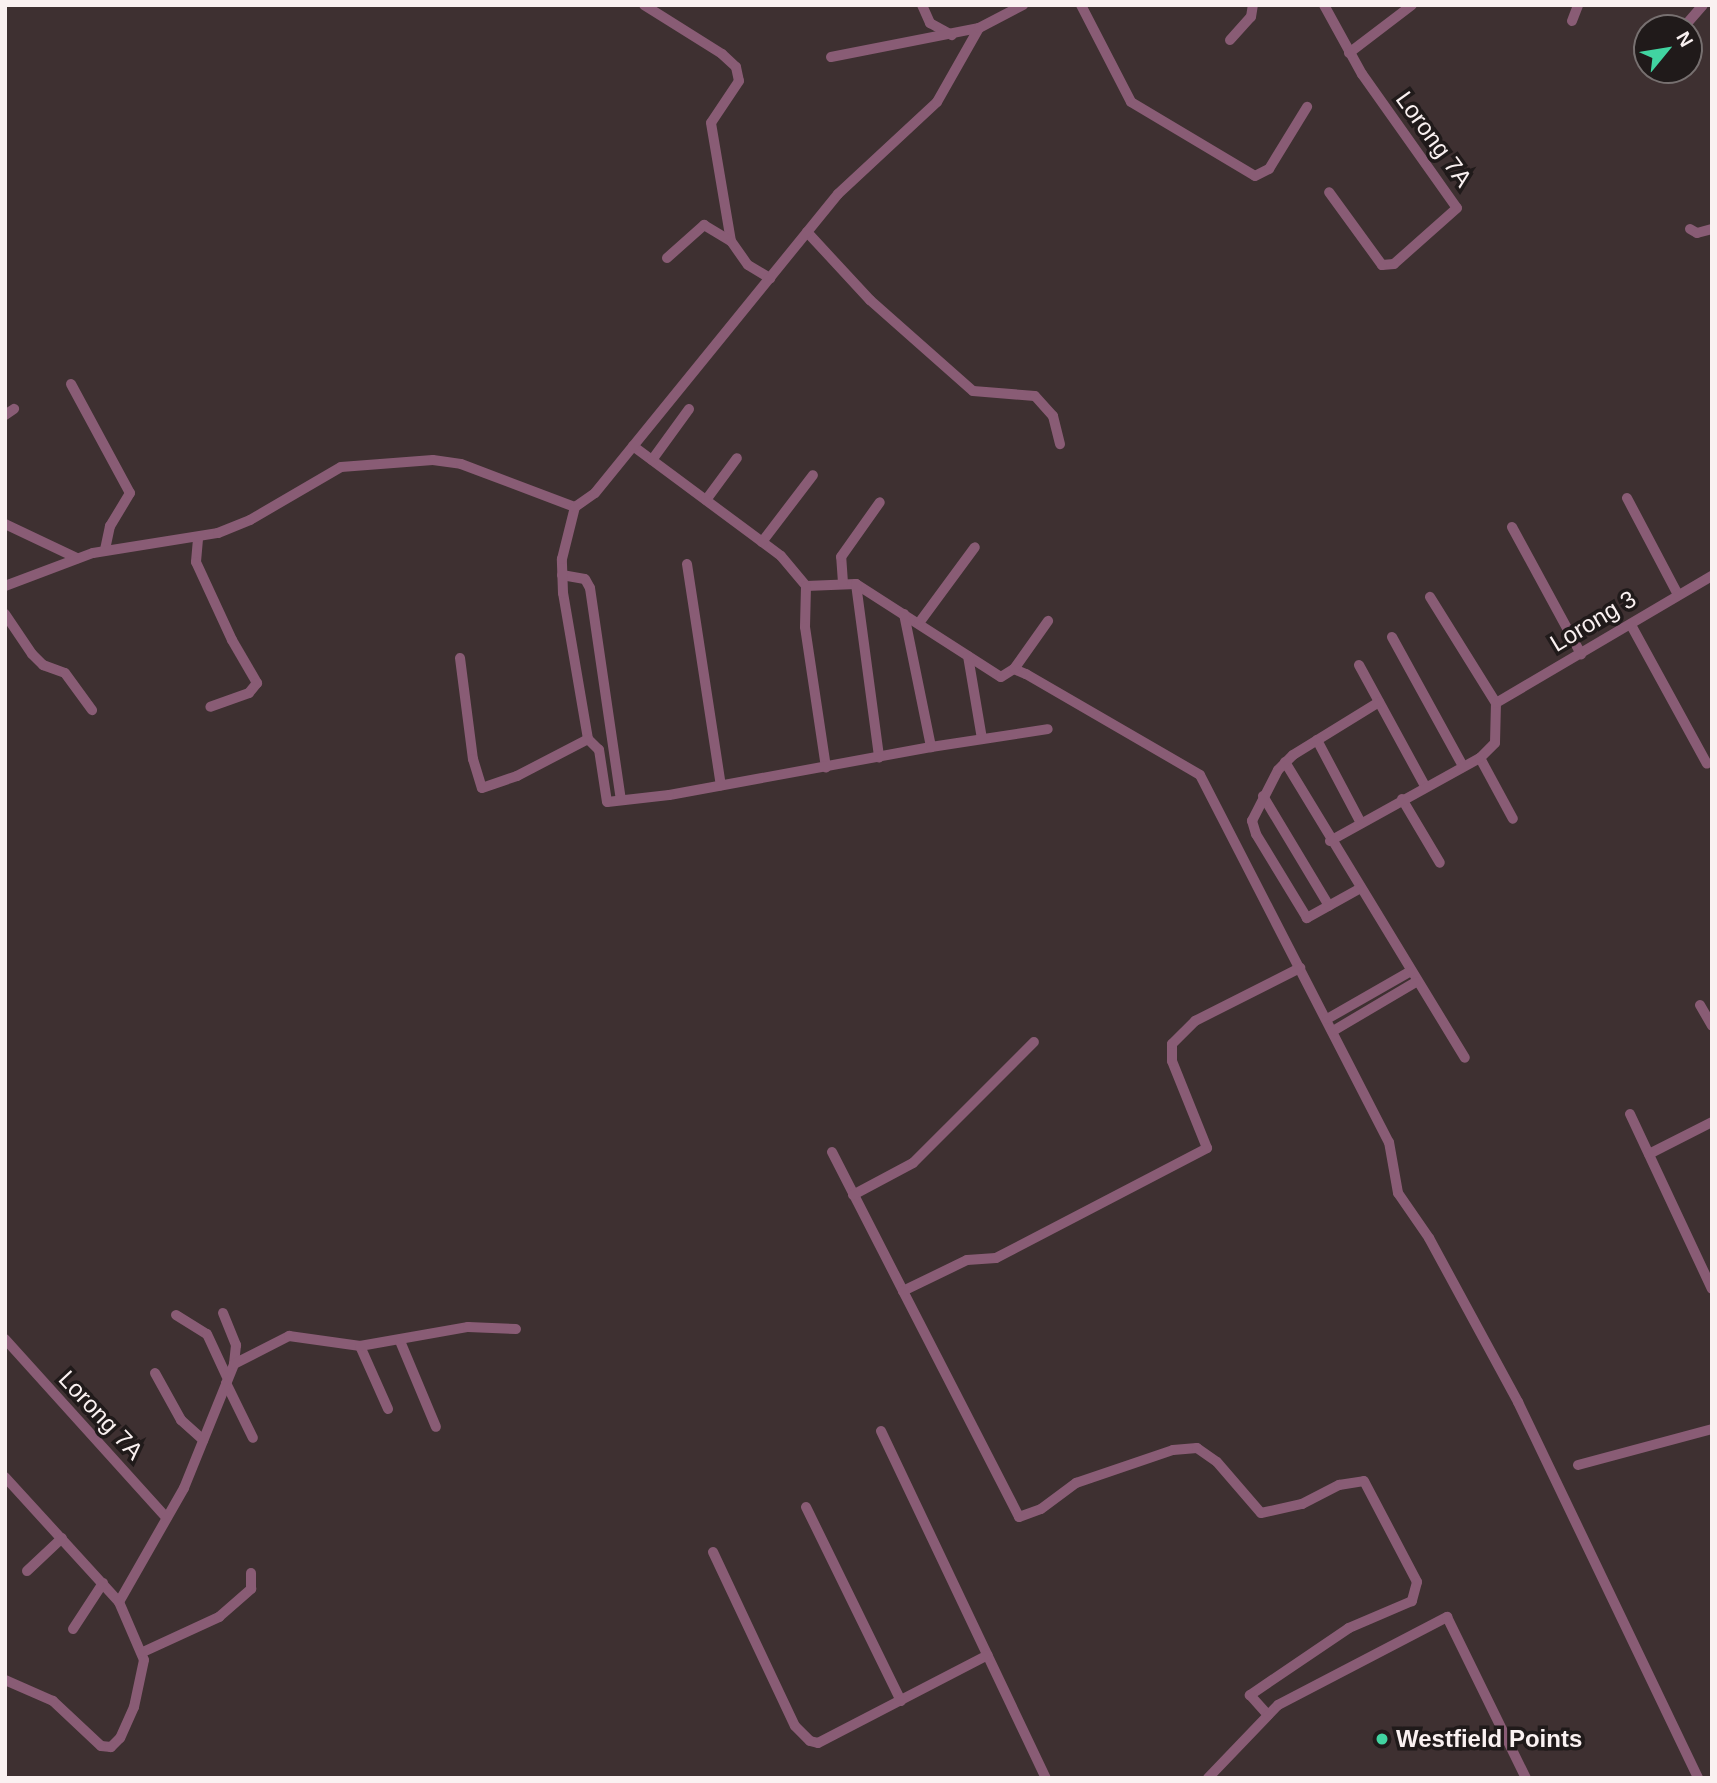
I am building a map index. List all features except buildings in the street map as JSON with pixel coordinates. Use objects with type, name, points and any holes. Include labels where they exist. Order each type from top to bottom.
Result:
[{"type":"street","points":[[643,5],[736,67],[739,81],[711,124],[731,241],[748,265],[769,278]]},
{"type":"street","points":[[922,5],[930,23],[953,35]]},
{"type":"street","points":[[831,57],[979,28],[1023,5]]},
{"type":"street","points":[[1081,5],[1132,102],[1255,176],[1269,169],[1307,107]]},
{"type":"street","points":[[1230,40],[1251,17],[1253,5]]},
{"type":"street","name":"Lorong 7A","points":[[1324,5],[1349,53],[1457,208],[1394,264],[1382,265],[1329,192]]},
{"type":"street","points":[[1349,53],[1412,5]]},
{"type":"street","points":[[1572,21],[1578,5]]},
{"type":"street","points":[[979,28],[937,102],[841,191],[595,493],[575,507],[562,575],[588,739],[599,750],[607,802],[1048,729]]},
{"type":"street","points":[[667,258],[699,226],[731,241]]},
{"type":"street","points":[[1690,229],[1697,233],[1712,229]]},
{"type":"street","points":[[807,232],[870,300],[973,391],[1035,396],[1053,416],[1060,444]]},
{"type":"street","points":[[71,384],[130,493],[110,526],[104,550]]},
{"type":"street","points":[[652,460],[690,409]]},
{"type":"street","points":[[633,446],[781,556],[806,586],[806,626],[826,767]]},
{"type":"street","points":[[706,500],[737,458]]},
{"type":"street","points":[[5,586],[104,550],[198,539],[250,520],[341,467],[388,463],[461,464],[575,507]]},
{"type":"street","points":[[762,542],[813,475]]},
{"type":"street","points":[[1627,498],[1676,593]]},
{"type":"street","points":[[843,583],[841,557],[880,502]]},
{"type":"street","points":[[5,524],[77,558]]},
{"type":"street","points":[[1512,527],[1581,654]]},
{"type":"street","points":[[198,539],[196,562],[232,640],[257,683],[249,693],[210,707]]},
{"type":"street","points":[[919,623],[975,547]]},
{"type":"street","points":[[687,564],[721,785]]},
{"type":"street","points":[[562,575],[585,579],[590,588],[621,800]]},
{"type":"street","name":"Lorong 3","points":[[1496,702],[1630,625],[1676,593],[1712,576]]},
{"type":"street","points":[[806,586],[856,584],[1001,677],[1014,669],[1048,621]]},
{"type":"street","points":[[856,584],[879,757]]},
{"type":"street","points":[[1330,841],[1425,786],[1480,758],[1495,743],[1496,702],[1430,597]]},
{"type":"street","points":[[5,614],[32,654],[43,664],[65,673],[92,710]]},
{"type":"street","points":[[904,614],[931,747]]},
{"type":"street","points":[[1630,625],[1707,764]]},
{"type":"street","points":[[1392,637],[1463,766]]},
{"type":"street","points":[[968,656],[982,739]]},
{"type":"street","points":[[460,658],[472,759],[482,788],[517,776],[588,739]]},
{"type":"street","points":[[1359,665],[1425,786]]},
{"type":"street","points":[[1014,669],[1192,767],[1334,1031],[1389,1142],[1398,1194],[1429,1238],[1518,1402],[1698,1778]]},
{"type":"street","points":[[1359,889],[1305,916],[1256,834],[1252,821],[1263,796],[1286,762],[1379,702]]},
{"type":"street","points":[[1317,740],[1362,823]]},
{"type":"street","points":[[1480,758],[1513,819]]},
{"type":"street","points":[[1286,762],[1409,972],[1465,1058]]},
{"type":"street","points":[[1263,796],[1329,906]]},
{"type":"street","points":[[1402,799],[1440,863]]},
{"type":"street","points":[[902,1291],[967,1260],[996,1258],[1207,1148],[1172,1061],[1172,1044],[1195,1021],[1300,968]]},
{"type":"street","points":[[1327,1019],[1409,972]]},
{"type":"street","points":[[1334,1031],[1416,982]]},
{"type":"street","points":[[1700,1004],[1712,1026]]},
{"type":"street","points":[[853,1195],[913,1163],[1034,1042]]},
{"type":"street","points":[[1630,1114],[1712,1289]]},
{"type":"street","points":[[1649,1154],[1712,1122]]},
{"type":"street","points":[[832,1152],[1019,1517],[1041,1509],[1076,1483],[1173,1450],[1196,1448],[1217,1462],[1261,1513],[1302,1504],[1339,1485],[1364,1482],[1417,1582],[1412,1601],[1349,1628],[1250,1695],[1268,1715]]},
{"type":"street","points":[[119,1602],[167,1518],[204,1440],[234,1364],[236,1345],[223,1313]]},
{"type":"street","points":[[176,1315],[207,1334],[253,1438]]},
{"type":"street","points":[[234,1364],[289,1336],[360,1346],[468,1327],[516,1329]]},
{"type":"street","name":"Lorong 7A","points":[[5,1339],[167,1518]]},
{"type":"street","points":[[400,1340],[436,1427]]},
{"type":"street","points":[[360,1346],[388,1409]]},
{"type":"street","points":[[155,1373],[181,1420],[204,1440]]},
{"type":"street","points":[[1578,1465],[1712,1429]]},
{"type":"street","points":[[881,1431],[1046,1778]]},
{"type":"street","points":[[5,1477],[119,1602],[143,1653],[134,1707],[120,1738],[111,1747],[101,1746],[53,1702],[5,1680]]},
{"type":"street","points":[[806,1507],[901,1701]]},
{"type":"street","points":[[27,1571],[62,1538]]},
{"type":"street","points":[[713,1552],[795,1726],[806,1739],[818,1743],[989,1655]]},
{"type":"street","points":[[143,1653],[219,1617],[251,1589],[251,1573]]},
{"type":"street","points":[[73,1629],[103,1583]]},
{"type":"street","points":[[1208,1778],[1278,1705],[1447,1617],[1526,1778]]},
{"type":"place","name":"Westfield Points","points":[[1382,1739]]}]
